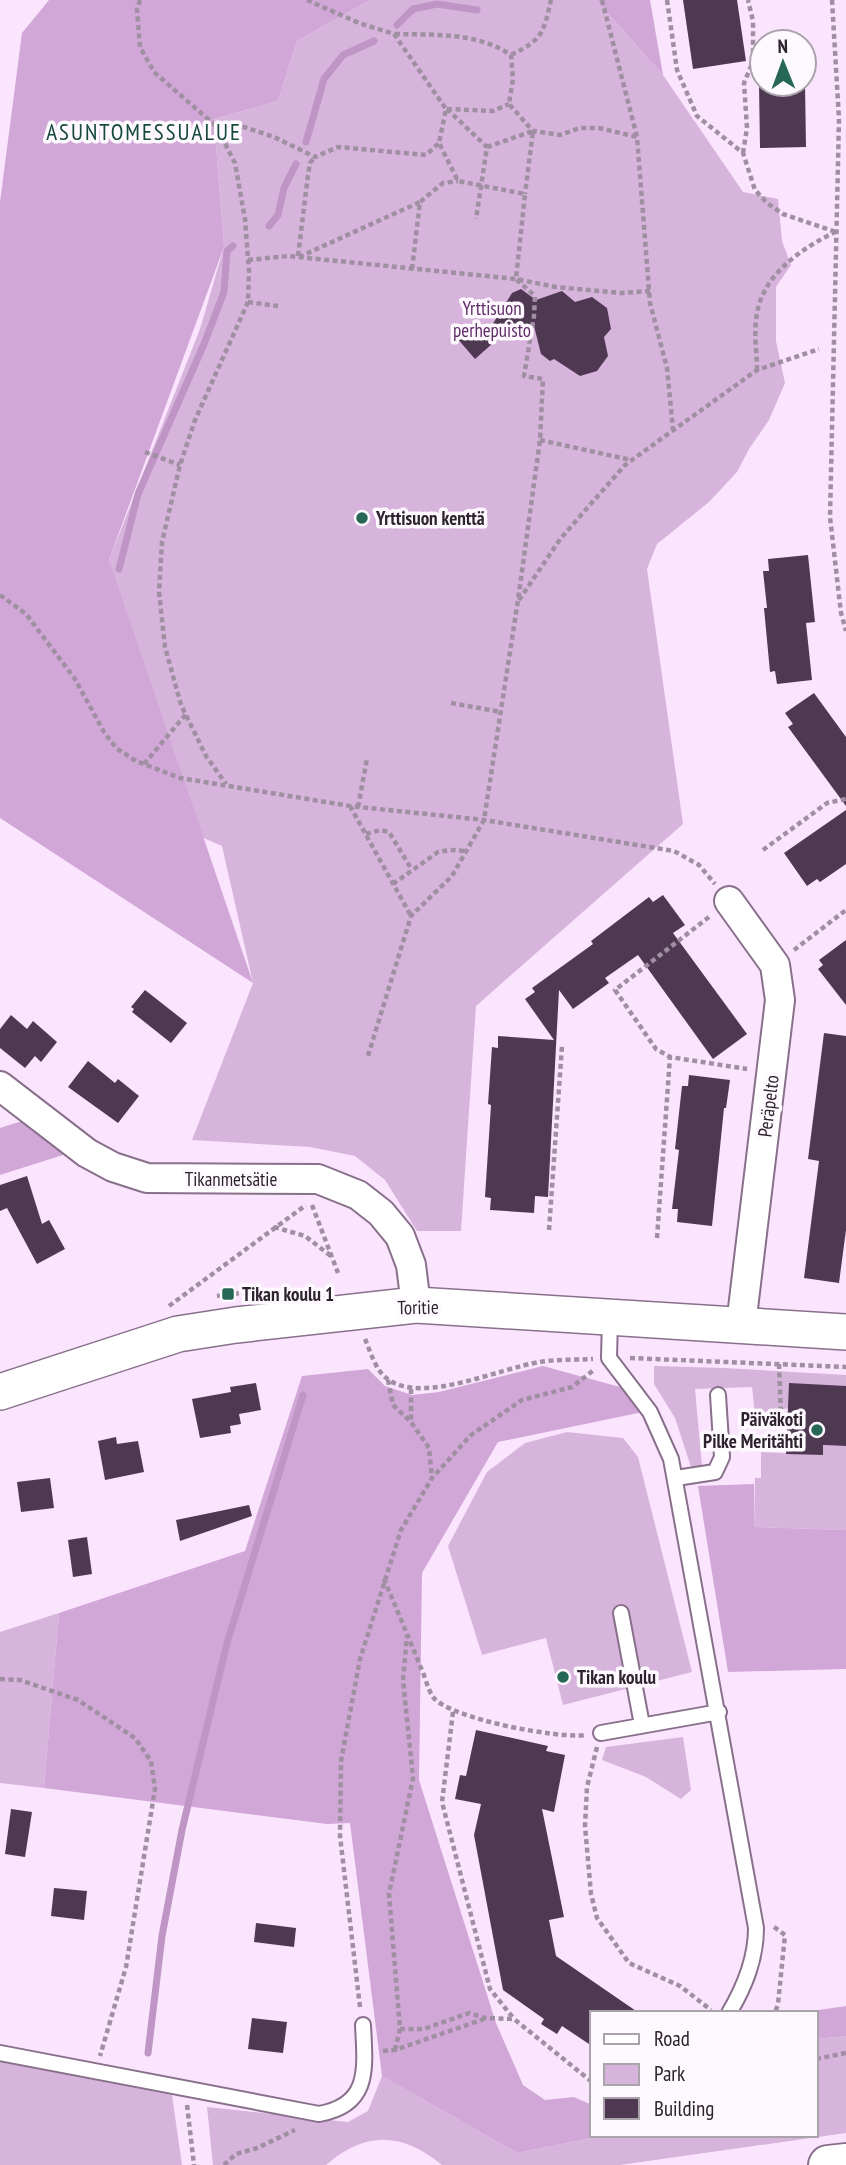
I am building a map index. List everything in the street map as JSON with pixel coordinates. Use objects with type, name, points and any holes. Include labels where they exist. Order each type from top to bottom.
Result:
[{"type":"main road","points":[[828,2165],[846,2163]]},
{"type":"street","name":"Peräpelto","points":[[729,901],[775,965],[780,1000],[741,1325]]},
{"type":"street","name":"Tikanmetsätie","points":[[0,1086],[87,1153],[113,1167],[147,1178],[318,1179],[358,1195],[381,1213],[400,1236],[411,1265],[416,1305]]},
{"type":"street","name":"Toritie","points":[[0,1392],[178,1334],[416,1305],[846,1332]]},
{"type":"lane","points":[[610,1317],[609,1358],[650,1412],[671,1459],[719,1712],[756,1928],[756,1949],[742,1991],[730,2011]]},
{"type":"lane","points":[[676,1478],[715,1472],[722,1457],[718,1395]]},
{"type":"lane","points":[[621,1613],[642,1725]]},
{"type":"lane","points":[[601,1732],[719,1712]]},
{"type":"lane","points":[[0,2053],[319,2114],[339,2110],[355,2097],[362,2081],[362,2025]]},
{"type":"path","points":[[140,0],[137,9],[140,47],[154,72],[216,126],[235,163],[244,219],[248,302],[195,420],[180,465],[162,542],[159,592],[165,647],[181,705],[206,756],[227,786]]},
{"type":"path","points":[[307,0],[359,23],[394,34],[474,38],[498,46],[511,55]]},
{"type":"path","points":[[511,55],[533,44],[545,27],[551,0]]},
{"type":"path","points":[[602,0],[637,136],[650,303],[667,368],[673,430]]},
{"type":"path","points":[[667,0],[677,70],[697,116],[743,153]]},
{"type":"path","points":[[748,0],[753,21],[753,61],[744,83],[747,128],[743,153],[755,190],[783,214],[836,232]]},
{"type":"path","points":[[832,0],[839,119],[830,517],[841,613],[846,631]]},
{"type":"path","points":[[394,34],[446,109],[487,147]]},
{"type":"path","points":[[509,104],[513,79],[511,55]]},
{"type":"path","points":[[446,109],[493,111],[509,104]]},
{"type":"path","points":[[509,104],[533,131],[516,279]]},
{"type":"path","points":[[298,257],[310,163],[315,157],[338,147],[426,155],[439,143],[446,109]]},
{"type":"path","points":[[216,126],[244,127],[274,137],[315,157]]},
{"type":"path","points":[[487,147],[533,131],[560,135],[580,128],[599,128],[637,136]]},
{"type":"path","points":[[439,143],[458,181]]},
{"type":"path","points":[[476,219],[487,147]]},
{"type":"path","points":[[298,257],[421,202],[443,183],[458,181],[525,194]]},
{"type":"path","points":[[412,269],[421,202]]},
{"type":"path","points":[[757,370],[756,320],[766,287],[788,261],[811,244],[836,232]]},
{"type":"path","points":[[248,260],[288,256],[516,279],[556,287],[614,292],[650,291]]},
{"type":"path","points":[[367,1059],[411,916],[452,876],[484,820],[519,600],[540,439],[543,379],[524,376],[535,296],[516,279]]},
{"type":"path","points":[[248,302],[278,306]]},
{"type":"path","points":[[519,600],[561,538],[593,499],[632,460],[757,370],[819,349]]},
{"type":"path","points":[[540,439],[632,460]]},
{"type":"path","points":[[145,452],[180,465]]},
{"type":"path","points":[[0,594],[26,614],[75,679],[104,732],[116,748],[144,764],[180,778],[350,806],[484,820],[674,851],[699,865],[729,901],[615,990],[656,1049],[670,1057],[772,1072]]},
{"type":"path","points":[[451,703],[501,712]]},
{"type":"path","points":[[144,764],[186,714]]},
{"type":"path","points":[[358,807],[367,759]]},
{"type":"path","points":[[763,850],[827,803],[846,799]]},
{"type":"path","points":[[350,806],[411,916]]},
{"type":"path","points":[[366,834],[380,830],[389,832],[412,870]]},
{"type":"path","points":[[393,884],[438,852],[466,851]]},
{"type":"path","points":[[775,965],[846,910]]},
{"type":"path","points":[[549,1230],[562,1046]]},
{"type":"path","points":[[657,1238],[670,1057]]},
{"type":"path","points":[[169,1306],[311,1201],[338,1273]]},
{"type":"path","points":[[274,1227],[304,1236],[332,1256]]},
{"type":"path","points":[[361,1328],[376,1366],[388,1380],[411,1389],[437,1387],[540,1362],[609,1358],[846,1367]]},
{"type":"path","points":[[362,2025],[340,1836],[341,1761],[360,1658],[401,1530],[432,1478],[471,1435],[522,1400],[572,1387],[609,1358]]},
{"type":"path","points":[[779,1363],[781,1416]]},
{"type":"path","points":[[388,1380],[393,1405],[411,1422],[429,1448],[432,1478]]},
{"type":"path","points":[[411,1389],[411,1422]]},
{"type":"path","points":[[755,1419],[788,1416]]},
{"type":"path","points":[[384,1578],[433,1697],[453,1712],[533,1731],[577,1736],[601,1732],[587,1787],[585,1826],[591,1894],[597,1918],[629,1963],[680,1986],[712,2011]]},
{"type":"path","points":[[395,2050],[400,2029],[389,1894],[413,1778],[403,1680],[407,1634]]},
{"type":"path","points":[[0,1679],[20,1680],[78,1700],[135,1738],[151,1761],[155,1789],[126,1967],[95,2070]]},
{"type":"path","points":[[453,1712],[442,1802],[490,1989],[514,2019],[590,2080]]},
{"type":"path","points":[[400,2029],[424,2029],[469,2013],[485,2018],[514,2019]]},
{"type":"path","points":[[364,2053],[395,2050],[485,2018]]},
{"type":"path","points":[[818,2059],[846,2053]]},
{"type":"path","points":[[185,2087],[194,2165]]},
{"type":"path","points":[[225,2165],[236,2154],[257,2148],[302,2126],[319,2114]]},
{"type":"green space","name":"Yrttisuon perhepuisto","points":[[370,0],[596,0],[663,75],[743,192],[778,199],[782,241],[791,265],[776,287],[776,341],[785,383],[769,420],[737,472],[709,502],[657,544],[647,569],[683,824],[476,1006],[461,1231],[417,1231],[385,1180],[355,1156],[310,1147],[192,1140],[253,983],[222,846],[183,829],[109,560],[200,329],[224,247],[214,119],[278,101],[297,41]]},
{"type":"green space","points":[[654,1366],[846,1375],[846,1386],[789,1408],[755,1414],[752,1387],[695,1389],[702,1466],[691,1467],[675,1418],[654,1384]]},
{"type":"green space","points":[[567,1432],[623,1438],[638,1457],[692,1672],[563,1705],[546,1638],[482,1655],[448,1546],[487,1472],[525,1443]]},
{"type":"green space","points":[[823,1445],[846,1446],[846,1530],[754,1527],[755,1478],[761,1478],[761,1452],[822,1455]]},
{"type":"green space","points":[[59,1613],[44,1788],[0,1783],[0,1632]]},
{"type":"green space","points":[[683,1737],[691,1790],[681,1799],[646,1777],[602,1760],[606,1747]]},
{"type":"green space","points":[[846,2036],[846,2133],[818,2137],[818,2039]]},
{"type":"green space","points":[[0,2062],[172,2095],[182,2165],[0,2165]]},
{"type":"green space","points":[[382,2076],[517,2153],[596,2137],[818,2137],[620,2165],[442,2165],[412,2146],[384,2140],[355,2146],[326,2165],[213,2165],[207,2107],[348,2122],[368,2111]]},
{"type":"shaded area","points":[[49,0],[370,0],[297,41],[278,101],[214,119],[224,247],[109,560],[253,983],[0,818],[0,202],[22,33]]},
{"type":"shaded area","points":[[596,0],[650,0],[663,75]]},
{"type":"shaded area","points":[[25,1120],[66,1154],[0,1175],[0,1128]]},
{"type":"shaded area","points":[[543,1366],[620,1387],[643,1412],[498,1442],[422,1573],[419,1780],[496,2023],[523,2085],[545,2100],[574,2097],[590,2104],[590,2137],[596,2137],[517,2153],[382,2076],[350,1823],[327,1824],[44,1788],[59,1613],[245,1551],[302,1376],[368,1369],[385,1386],[412,1395],[439,1392]]},
{"type":"shaded area","points":[[754,1484],[754,1527],[846,1530],[846,1669],[728,1672],[698,1486]]},
{"type":"shaded area","points":[[846,2006],[846,2036],[818,2039],[818,2011],[812,2011]]},
{"type":"building","points":[[683,0],[737,0],[746,61],[693,69]]},
{"type":"building","points":[[759,98],[805,98],[806,147],[760,148]]},
{"type":"building","points":[[521,289],[536,300],[562,291],[575,302],[592,297],[607,308],[611,329],[604,337],[608,356],[597,371],[580,376],[554,359],[550,361],[541,354],[534,326],[516,331],[510,328],[475,359],[456,337],[474,321],[486,335],[512,293]]},
{"type":"building","points":[[808,555],[815,622],[806,623],[812,680],[777,684],[775,671],[770,672],[763,571],[769,571],[768,559]]},
{"type":"building","points":[[814,693],[846,737],[846,806],[788,727],[793,724],[785,713]]},
{"type":"building","points":[[846,810],[846,864],[820,882],[817,879],[807,886],[784,853]]},
{"type":"building","points":[[663,895],[685,925],[673,933],[747,1034],[713,1059],[638,955],[605,978],[609,983],[573,1009],[559,990],[548,1197],[535,1196],[534,1213],[490,1210],[491,1198],[485,1197],[491,1105],[488,1104],[492,1047],[498,1048],[498,1036],[554,1040],[525,999],[535,992],[532,988],[593,944],[591,941],[649,897],[653,902]]},
{"type":"building","points":[[846,940],[846,1005],[818,969],[823,965],[819,960]]},
{"type":"building","points":[[145,990],[187,1023],[171,1043],[132,1012],[134,1009],[131,1007]]},
{"type":"building","points":[[11,1015],[27,1029],[33,1021],[57,1042],[41,1062],[35,1056],[25,1068],[0,1048],[0,1029]]},
{"type":"building","points":[[824,1033],[846,1036],[846,1230],[839,1283],[804,1278],[819,1161],[808,1159]]},
{"type":"building","points":[[88,1061],[115,1083],[118,1079],[139,1096],[118,1123],[68,1087]]},
{"type":"building","points":[[689,1075],[730,1080],[724,1108],[712,1226],[677,1222],[678,1209],[672,1209],[679,1150],[675,1149],[682,1086],[688,1086]]},
{"type":"building","points":[[27,1176],[42,1224],[49,1220],[65,1249],[37,1264],[7,1208],[0,1211],[0,1185]]},
{"type":"building","points":[[256,1383],[261,1410],[239,1414],[241,1424],[230,1426],[231,1433],[200,1438],[192,1399],[231,1392],[230,1387]]},
{"type":"building","name":"Päiväkoti Pilke Meritähti","points":[[789,1383],[846,1386],[846,1446],[823,1445],[823,1455],[786,1454]]},
{"type":"building","points":[[116,1437],[117,1444],[138,1441],[144,1472],[105,1480],[98,1441]]},
{"type":"building","points":[[50,1478],[54,1508],[21,1512],[17,1482]]},
{"type":"building","points":[[249,1505],[252,1516],[180,1541],[176,1520]]},
{"type":"building","points":[[87,1537],[92,1574],[73,1577],[68,1540]]},
{"type":"building","points":[[476,1730],[548,1746],[546,1751],[565,1755],[554,1812],[542,1809],[564,1917],[549,1920],[556,1956],[636,2011],[590,2011],[590,2045],[562,2026],[557,2034],[541,2024],[544,2019],[503,1990],[474,1835],[481,1804],[455,1799],[460,1775],[466,1776]]},
{"type":"building","points":[[11,1809],[32,1812],[25,1857],[5,1854]]},
{"type":"building","points":[[54,1888],[87,1891],[84,1920],[51,1916]]},
{"type":"building","points":[[256,1923],[296,1928],[294,1947],[254,1942]]},
{"type":"building","points":[[252,2018],[287,2022],[283,2053],[248,2049]]},
{"type":"waterway","points":[[397,25],[413,9],[437,4],[477,10]]},
{"type":"waterway","points":[[306,142],[324,79],[343,55],[374,41]]},
{"type":"waterway","points":[[269,226],[278,215],[284,188],[296,164]]},
{"type":"waterway","points":[[119,569],[138,494],[224,292],[227,251],[233,246]]},
{"type":"waterway","points":[[148,2053],[162,1936],[182,1830],[227,1643],[303,1395]]},
{"type":"place","name":"Yrttisuon kenttä","points":[[362,518]]},
{"type":"place","name":"Tikan koulu 1","points":[[228,1294]]},
{"type":"place","name":"Päiväkoti Pilke Meritähti","points":[[817,1430]]},
{"type":"place","name":"Tikan koulu","points":[[563,1677]]},
{"type":"district","name":"ASUNTOMESSUALUE","points":[[144,132]]}]
